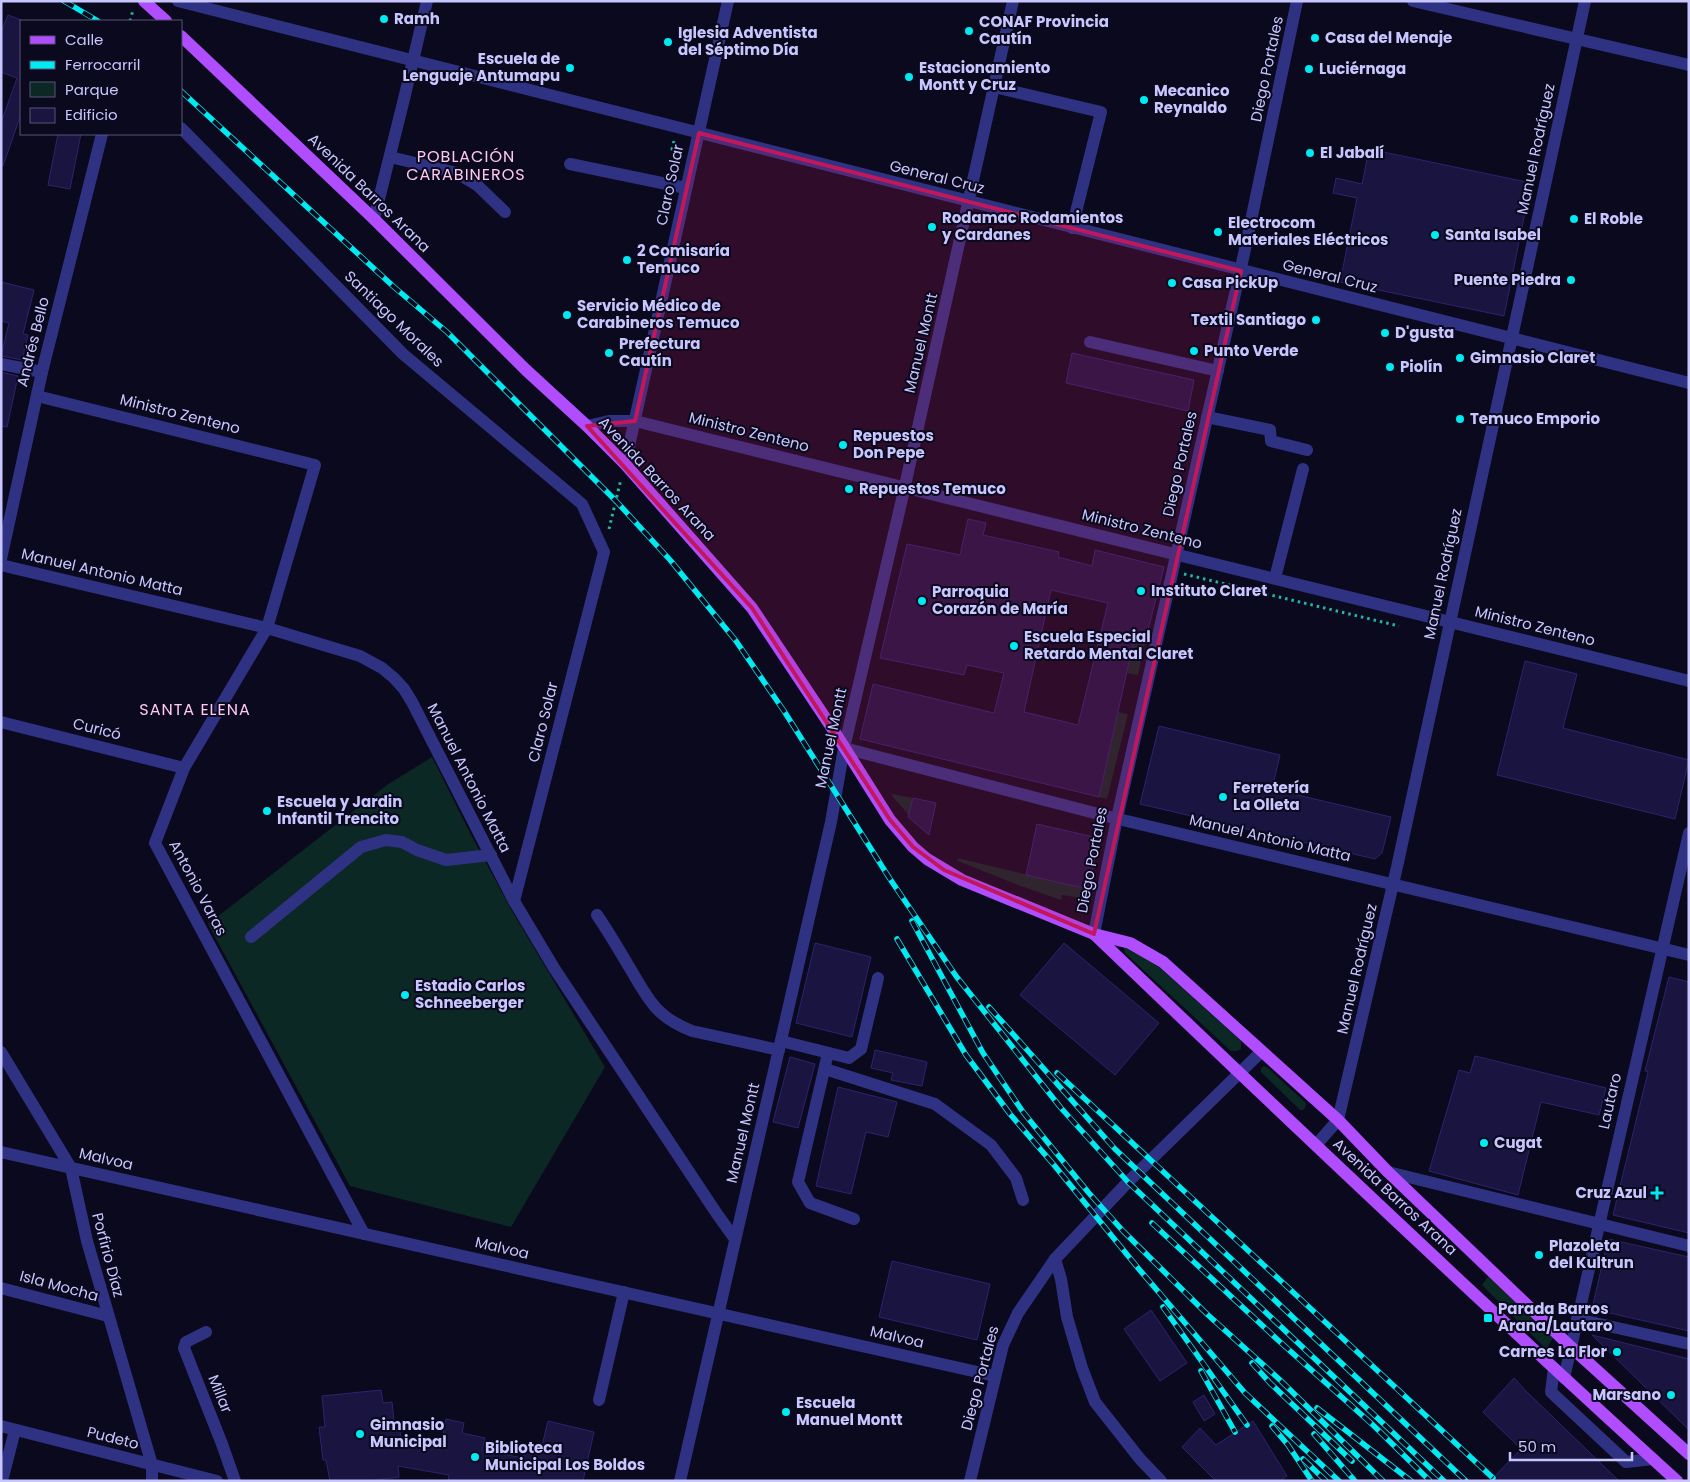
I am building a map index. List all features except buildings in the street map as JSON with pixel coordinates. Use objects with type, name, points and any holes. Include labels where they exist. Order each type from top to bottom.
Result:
[{"type":"main road","points":[[144,1],[165,20]]},
{"type":"main road","name":"Avenida Barros Arana","points":[[182,37],[374,219],[526,370],[625,464],[752,608],[890,820],[901,834],[927,859],[962,880],[1094,934],[1130,943],[1163,962],[1338,1120],[1388,1172],[1571,1347],[1689,1454]]},
{"type":"main road","name":"Avenida Barros Arana","points":[[1094,934],[1239,1074],[1677,1481]]},
{"type":"street","name":"General Cruz","points":[[178,1],[1689,384]]},
{"type":"street","points":[[374,219],[427,1]]},
{"type":"street","name":"Claro Solar","points":[[625,464],[728,1]]},
{"type":"street","name":"Manuel Montt","points":[[680,1481],[831,822],[844,748],[905,487],[1013,1]]},
{"type":"street","name":"Diego Portales","points":[[1094,934],[1117,818],[1241,270],[1297,1]]},
{"type":"street","points":[[1413,1],[1689,64]]},
{"type":"street","name":"Manuel Rodríguez","points":[[1316,1145],[1338,1120],[1393,885],[1585,1]]},
{"type":"street","points":[[994,88],[1101,112],[1072,228]]},
{"type":"street","name":"Santiago Morales","points":[[182,129],[403,354],[582,504],[604,552]]},
{"type":"street","name":"Andrés Bello","points":[[1,559],[42,372],[102,135]]},
{"type":"street","points":[[390,157],[457,174],[477,185],[505,212]]},
{"type":"street","points":[[570,164],[686,188]]},
{"type":"street","points":[[1090,342],[1218,371]]},
{"type":"street","points":[[1,364],[42,372]]},
{"type":"street","name":"Ministro Zenteno","points":[[37,396],[315,465]]},
{"type":"street","points":[[1207,417],[1270,430],[1271,441],[1307,450]]},
{"type":"street","name":"Ministro Zenteno","points":[[587,426],[609,421],[635,421],[1689,681]]},
{"type":"street","name":"Antonio Varas","points":[[315,465],[267,628],[184,768],[155,843],[364,1234]]},
{"type":"street","points":[[1275,578],[1303,469]]},
{"type":"street","name":"Claro Solar","points":[[514,900],[604,552]]},
{"type":"street","name":"Manuel Antonio Matta","points":[[1,565],[267,628],[360,656],[382,668],[394,678],[412,702],[514,900],[554,968],[735,1240]]},
{"type":"street","name":"Curicó","points":[[1,722],[184,768]]},
{"type":"street","name":"Manuel Antonio Matta","points":[[844,748],[1117,818],[1689,955]]},
{"type":"street","name":"Lautaro","points":[[1564,1378],[1689,832]]},
{"type":"street","points":[[250,937],[361,847],[386,840],[402,842],[417,850],[446,860],[490,855]]},
{"type":"street","points":[[597,915],[656,1009],[678,1026],[692,1031],[849,1058],[861,1048],[878,978]]},
{"type":"street","name":"Porfirio Díaz","points":[[1,1052],[71,1168],[84,1232],[152,1465],[152,1481]]},
{"type":"street","name":"Diego Portales","points":[[970,1481],[994,1376],[1010,1326],[1055,1259],[1128,1182],[1261,1052]]},
{"type":"street","points":[[828,1053],[798,1182],[810,1203],[854,1219]]},
{"type":"street","points":[[825,1069],[935,1104],[991,1145],[1016,1178],[1023,1200]]},
{"type":"street","name":"Malvoa","points":[[1,1152],[994,1376]]},
{"type":"street","points":[[1388,1172],[1689,1246]]},
{"type":"street","points":[[1055,1259],[1061,1279],[1067,1317],[1082,1368],[1095,1402],[1140,1459],[1161,1481]]},
{"type":"street","name":"Isla Mocha","points":[[1,1288],[108,1316]]},
{"type":"street","points":[[598,1400],[624,1292]]},
{"type":"street","points":[[1578,1318],[1689,1344]]},
{"type":"street","name":"Millar","points":[[206,1332],[186,1342],[184,1348],[235,1481]]},
{"type":"street","points":[[1554,1368],[1552,1392],[1626,1462],[1653,1459]]},
{"type":"street","name":"Pudeto","points":[[1,1426],[218,1481]]},
{"type":"street","points":[[2,1481],[15,1430]]},
{"type":"path","points":[[604,552],[625,464]]},
{"type":"highlighted area","points":[[699,133],[1241,271],[1094,934],[944,870],[913,847],[890,820],[752,608],[587,426],[635,421]]},
{"type":"green space","points":[[1136,631],[1147,634],[1138,675],[1127,673]]},
{"type":"green space","points":[[1118,712],[1128,714],[1107,799],[1099,797]]},
{"type":"green space","name":"Estadio Carlos Schneeberger","points":[[432,757],[512,911],[605,1067],[511,1227],[350,1186],[208,924],[387,785]]},
{"type":"green space","points":[[892,794],[913,798],[909,815],[892,796]]},
{"type":"green space","points":[[957,858],[1088,889],[1086,899],[1062,895],[1061,900],[958,861]]},
{"type":"green space","points":[[1129,945],[1159,967],[1241,1041],[1241,1049],[1231,1051],[1125,953],[1124,948]]},
{"type":"green space","points":[[1264,1066],[1306,1103],[1303,1110],[1300,1110],[1261,1072],[1261,1068]]},
{"type":"green space","points":[[1489,1275],[1553,1338],[1546,1349],[1482,1285]]},
{"type":"railway","points":[[64,1],[96,20]]},
{"type":"railway","points":[[182,92],[394,287],[447,332],[616,501],[671,561],[736,641],[784,711],[890,879],[956,976],[1061,1108],[1128,1182],[1444,1481]]},
{"type":"railway","points":[[912,921],[983,1053],[1023,1112],[1088,1192],[1123,1231],[1208,1315],[1279,1379],[1383,1481]]},
{"type":"railway","points":[[897,939],[966,1055],[1010,1114],[1245,1393],[1339,1481]]},
{"type":"railway","points":[[989,1007],[1115,1149],[1466,1481]]},
{"type":"railway","points":[[1057,1073],[1493,1478]]},
{"type":"railway","points":[[1152,1223],[1373,1425],[1430,1481]]},
{"type":"railway","points":[[1163,1307],[1247,1425]]},
{"type":"railway","points":[[1252,1363],[1270,1383],[1352,1461]]},
{"type":"railway","points":[[1201,1371],[1235,1432]]},
{"type":"railway","points":[[1317,1408],[1411,1481]]},
{"type":"railway","points":[[1272,1426],[1288,1445],[1312,1481]]},
{"type":"railway","points":[[1314,1434],[1355,1481]]},
{"type":"railway","points":[[1303,1459],[1326,1481]]},
{"type":"place","name":"Ramh","points":[[384,19]]},
{"type":"place","name":"CONAF Provincia Cautín","points":[[969,31]]},
{"type":"place","name":"Casa del Menaje","points":[[1315,38]]},
{"type":"place","name":"Iglesia Adventista del Séptimo Día","points":[[668,42]]},
{"type":"place","name":"Escuela de Lenguaje Antumapu","points":[[570,68]]},
{"type":"place","name":"Luciérnaga","points":[[1309,69]]},
{"type":"place","name":"Estacionamiento Montt y Cruz","points":[[909,77]]},
{"type":"place","name":"Mecanico Reynaldo","points":[[1144,100]]},
{"type":"place","name":"El Jabalí","points":[[1310,153]]},
{"type":"place","name":"El Roble","points":[[1574,219]]},
{"type":"place","name":"Rodamac Rodamientos y Cardanes","points":[[932,227]]},
{"type":"place","name":"Electrocom Materiales Eléctricos","points":[[1218,232]]},
{"type":"place","name":"Santa Isabel","points":[[1435,235]]},
{"type":"place","name":"2 Comisaría Temuco","points":[[627,260]]},
{"type":"place","name":"Puente Piedra","points":[[1571,280]]},
{"type":"place","name":"Casa PickUp","points":[[1172,283]]},
{"type":"place","name":"Servicio Médico de Carabineros Temuco","points":[[567,315]]},
{"type":"place","name":"Textil Santiago","points":[[1316,320]]},
{"type":"place","name":"D'gusta","points":[[1385,333]]},
{"type":"place","name":"Punto Verde","points":[[1194,351]]},
{"type":"place","name":"Prefectura Cautín","points":[[609,353]]},
{"type":"place","name":"Gimnasio Claret","points":[[1460,358]]},
{"type":"place","name":"Piolín","points":[[1390,367]]},
{"type":"place","name":"Temuco Emporio","points":[[1460,419]]},
{"type":"place","name":"Repuestos Don Pepe","points":[[843,445]]},
{"type":"place","name":"Repuestos Temuco","points":[[849,489]]},
{"type":"place","name":"Instituto Claret","points":[[1141,591]]},
{"type":"place","name":"Parroquia Corazón de María","points":[[922,601]]},
{"type":"place","name":"Escuela Especial Retardo Mental Claret","points":[[1014,646]]},
{"type":"place","name":"Ferretería La Olleta","points":[[1223,797]]},
{"type":"place","name":"Escuela y Jardin Infantil Trencito","points":[[267,811]]},
{"type":"place","name":"Estadio Carlos Schneeberger","points":[[405,995]]},
{"type":"place","name":"Cugat","points":[[1484,1143]]},
{"type":"place","name":"Cruz Azul","points":[[1657,1193]]},
{"type":"place","name":"Plazoleta del Kultrun","points":[[1539,1255]]},
{"type":"place","name":"Parada Barros Arana/Lautaro","points":[[1488,1318]]},
{"type":"place","name":"Carnes La Flor","points":[[1617,1352]]},
{"type":"place","name":"Marsano","points":[[1671,1395]]},
{"type":"place","name":"Escuela Manuel Montt","points":[[786,1412]]},
{"type":"place","name":"Gimnasio Municipal","points":[[360,1434]]},
{"type":"place","name":"Biblioteca Municipal Los Boldos","points":[[475,1457]]},
{"type":"district","name":"POBLACIÓN CARABINEROS","points":[[466,165]]},
{"type":"district","name":"SANTA ELENA","points":[[195,709]]}]
